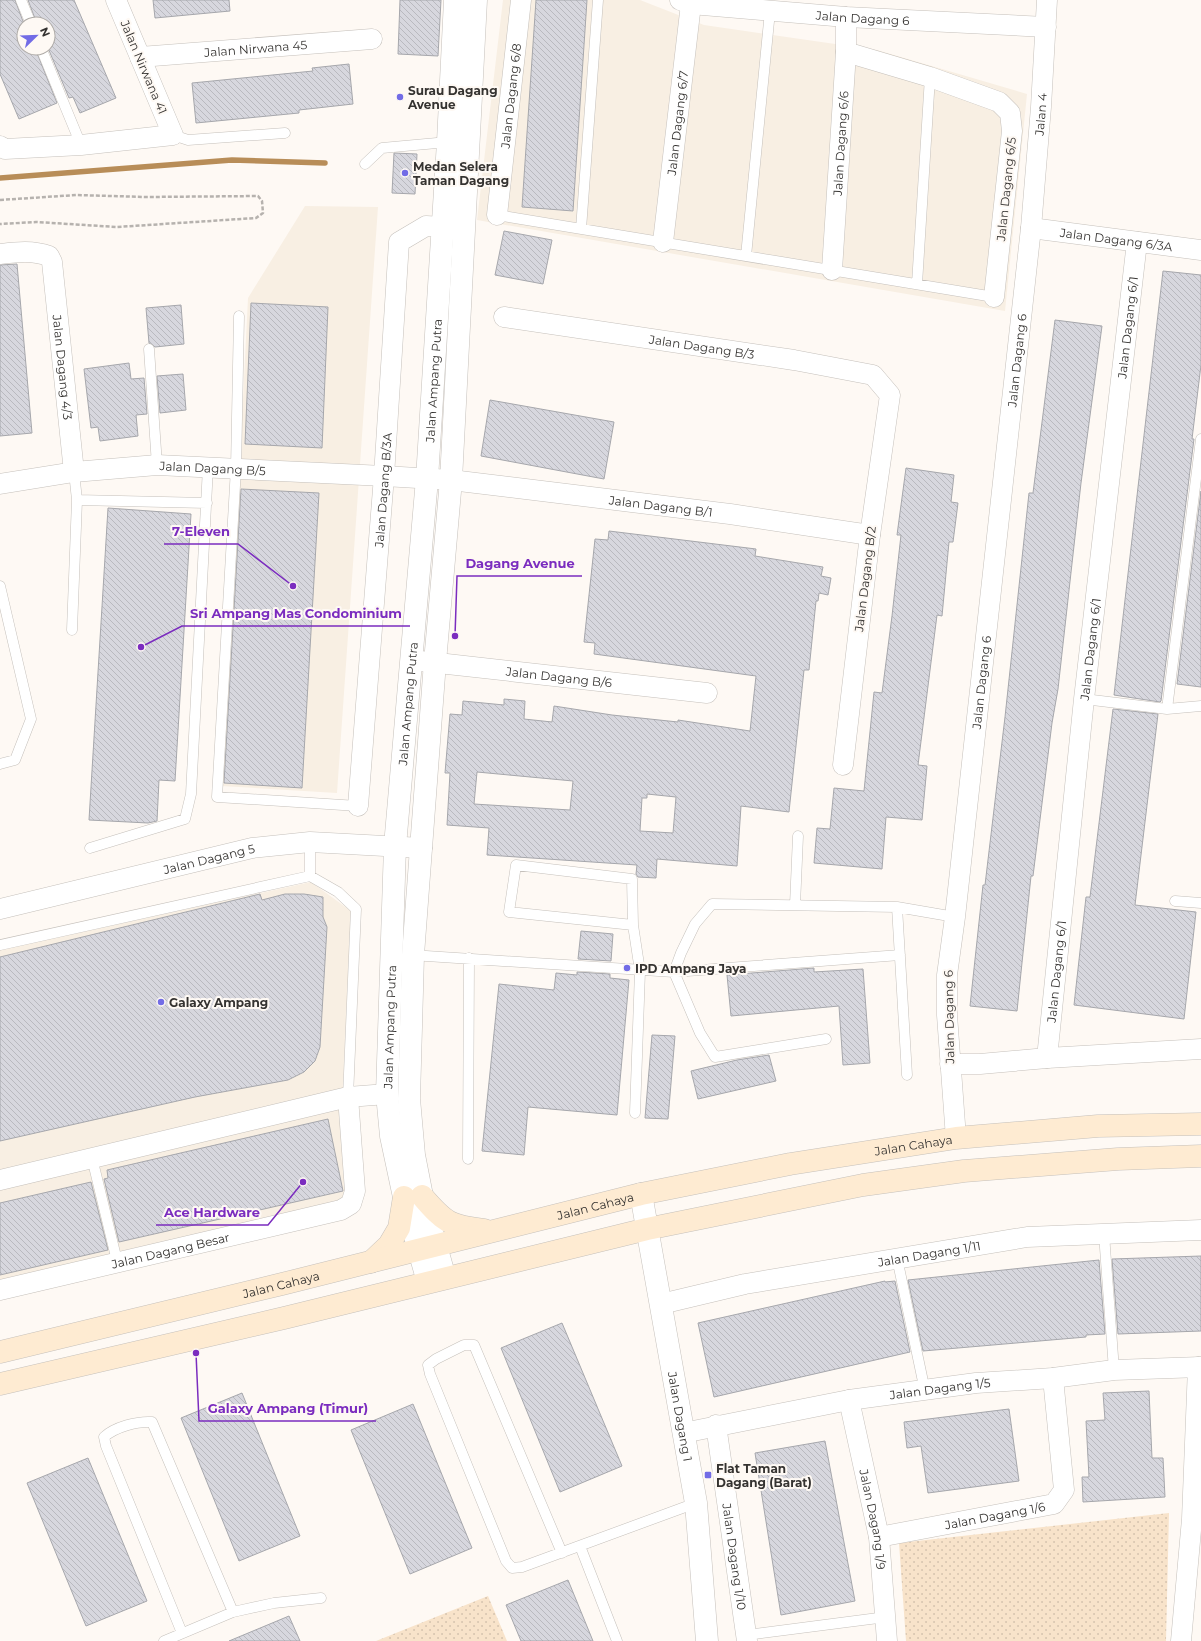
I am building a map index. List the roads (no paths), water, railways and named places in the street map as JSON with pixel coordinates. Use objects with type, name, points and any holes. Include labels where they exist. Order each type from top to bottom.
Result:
[{"type":"main road","name":"Jalan Cahaya","points":[[0,1352],[428,1248],[641,1194],[790,1164],[956,1138],[1098,1126],[1201,1124]]},
{"type":"main road","points":[[0,1384],[284,1318],[648,1229],[863,1186],[964,1171],[1118,1159],[1201,1156]]},
{"type":"main road","points":[[371,1262],[390,1245],[413,1197],[440,1217],[460,1228],[493,1231]]},
{"type":"street","name":"Jalan Nirwana 41","points":[[116,0],[173,135]]},
{"type":"street","name":"Jalan Ampang Putra","points":[[437,1280],[413,1197],[391,1136],[387,1094],[395,846],[426,479],[448,142],[455,0]]},
{"type":"street","name":"Jalan Ampang Putra","points":[[413,1197],[414,1156],[409,1099],[413,955],[450,480],[476,0]]},
{"type":"street","name":"Jalan Dagang 6/8","points":[[497,215],[521,0]]},
{"type":"street","name":"Jalan 4","points":[[1032,228],[1047,0]]},
{"type":"street","name":"Jalan Dagang 6","points":[[686,2],[846,17],[1046,27]]},
{"type":"street","name":"Jalan Dagang 6/7","points":[[663,242],[686,2]]},
{"type":"street","name":"Jalan Dagang 6/6","points":[[832,270],[846,52],[846,17]]},
{"type":"street","name":"Jalan Nirwana 45","points":[[140,57],[372,39]]},
{"type":"street","name":"Jalan Dagang 6/5","points":[[846,52],[930,77],[999,102],[1010,113],[1012,131],[994,297]]},
{"type":"street","points":[[0,146],[5,149],[81,145],[173,135]]},
{"type":"street","name":"Jalan Dagang B/3A","points":[[358,806],[384,476],[399,242],[426,226],[464,229]]},
{"type":"street","name":"Jalan Dagang 6","points":[[956,1138],[947,1015],[947,975],[1032,228]]},
{"type":"street","name":"Jalan Dagang 6/3A","points":[[1032,228],[1201,250]]},
{"type":"street","name":"Jalan Dagang 6/1","points":[[1047,1058],[1084,699],[1137,242]]},
{"type":"street","name":"Jalan Dagang 4/3","points":[[0,254],[27,251],[49,256],[52,262],[74,472]]},
{"type":"street","name":"Jalan Dagang B/3","points":[[504,317],[794,360],[873,375],[890,395]]},
{"type":"street","name":"Jalan Dagang B/2","points":[[843,765],[870,535],[890,395]]},
{"type":"street","name":"Jalan Dagang B/5","points":[[0,484],[74,472],[157,465],[426,479]]},
{"type":"street","name":"Jalan Dagang B/1","points":[[426,479],[450,480],[730,514],[870,535]]},
{"type":"street","name":"Jalan Dagang B/6","points":[[411,660],[707,693]]},
{"type":"street","name":"Jalan Dagang 5","points":[[0,909],[252,848],[310,842],[422,848]]},
{"type":"street","points":[[950,1064],[980,1064],[1047,1058],[1201,1049]]},
{"type":"street","points":[[0,1180],[348,1097],[387,1094]]},
{"type":"street","name":"Jalan Dagang Besar","points":[[0,1290],[341,1210],[351,1204],[355,1190],[348,1097]]},
{"type":"street","name":"Jalan Dagang 1","points":[[641,1194],[696,1504],[707,1641]]},
{"type":"street","name":"Jalan Dagang 1/11","points":[[661,1304],[745,1284],[1026,1237],[1201,1230]]},
{"type":"street","points":[[1181,1641],[1192,1519],[1200,1367]]},
{"type":"street","name":"Jalan Dagang 1/5","points":[[683,1432],[849,1400],[976,1383],[1053,1378],[1114,1370],[1200,1367]]},
{"type":"street","name":"Jalan Dagang 1/6","points":[[879,1537],[1054,1504],[1064,1490],[1053,1378]]},
{"type":"street","name":"Jalan Dagang 1/9","points":[[849,1400],[879,1537],[887,1641]]},
{"type":"street","name":"Jalan Dagang 1/10","points":[[716,1425],[747,1638]]},
{"type":"lane","points":[[21,0],[28,16]]},
{"type":"lane","points":[[581,229],[598,0]]},
{"type":"lane","points":[[746,256],[770,11]]},
{"type":"lane","points":[[44,56],[81,145]]},
{"type":"lane","points":[[917,284],[930,77]]},
{"type":"lane","points":[[173,135],[188,140],[285,133]]},
{"type":"lane","points":[[365,164],[382,148],[448,142]]},
{"type":"lane","points":[[497,215],[994,297]]},
{"type":"lane","points":[[239,316],[236,468],[218,796],[358,806]]},
{"type":"lane","points":[[149,349],[157,465]]},
{"type":"lane","points":[[1167,709],[1201,439]]},
{"type":"lane","points":[[90,848],[185,819],[191,794],[208,467]]},
{"type":"lane","points":[[72,630],[77,500],[74,472]]},
{"type":"lane","points":[[77,500],[207,503]]},
{"type":"lane","points":[[0,586],[31,719],[16,760],[0,764]]},
{"type":"lane","points":[[1084,699],[1167,709],[1201,706]]},
{"type":"lane","points":[[795,905],[798,836]]},
{"type":"lane","points":[[310,842],[310,876]]},
{"type":"lane","points":[[633,925],[509,912],[516,865],[632,879],[633,925],[640,971],[635,1113]]},
{"type":"lane","points":[[0,945],[310,876],[338,892],[356,909],[348,1097]]},
{"type":"lane","points":[[1175,901],[1201,903]]},
{"type":"lane","points":[[826,1039],[715,1056],[700,1034],[674,972],[681,953],[695,924],[712,904],[897,907],[954,917]]},
{"type":"lane","points":[[897,907],[907,1075]]},
{"type":"lane","points":[[391,954],[674,972],[900,955]]},
{"type":"lane","points":[[468,1160],[469,958]]},
{"type":"lane","points":[[92,1158],[117,1262]]},
{"type":"lane","points":[[1104,1234],[1114,1370]]},
{"type":"lane","points":[[897,1258],[925,1391]]},
{"type":"lane","points":[[562,1553],[474,1346],[464,1345],[436,1359],[428,1366],[430,1374],[506,1561],[512,1568],[522,1567],[562,1553],[696,1504]]},
{"type":"lane","points":[[182,1634],[106,1446],[104,1438],[110,1431],[143,1421],[152,1422],[233,1612]]},
{"type":"lane","points":[[580,1546],[616,1641]]},
{"type":"lane","points":[[164,1641],[233,1612],[274,1603],[321,1598]]},
{"type":"lane","points":[[747,1638],[886,1617]]},
{"type":"waterway","points":[[0,178],[232,160],[325,163]]},
{"type":"place","name":"Surau Dagang Avenue","points":[[400,97]]},
{"type":"place","name":"Medan Selera Taman Dagang","points":[[405,173]]},
{"type":"place","name":"7-Eleven","points":[[293,586]]},
{"type":"place","name":"Dagang Avenue","points":[[455,636]]},
{"type":"place","name":"Sri Ampang Mas Condominium","points":[[141,647]]},
{"type":"place","name":"IPD Ampang Jaya","points":[[627,968]]},
{"type":"place","name":"Galaxy Ampang","points":[[161,1002]]},
{"type":"place","name":"Ace Hardware","points":[[303,1182]]},
{"type":"place","name":"Galaxy Ampang (Timur)","points":[[196,1353]]},
{"type":"place","name":"Flat Taman Dagang (Barat)","points":[[708,1475]]}]
